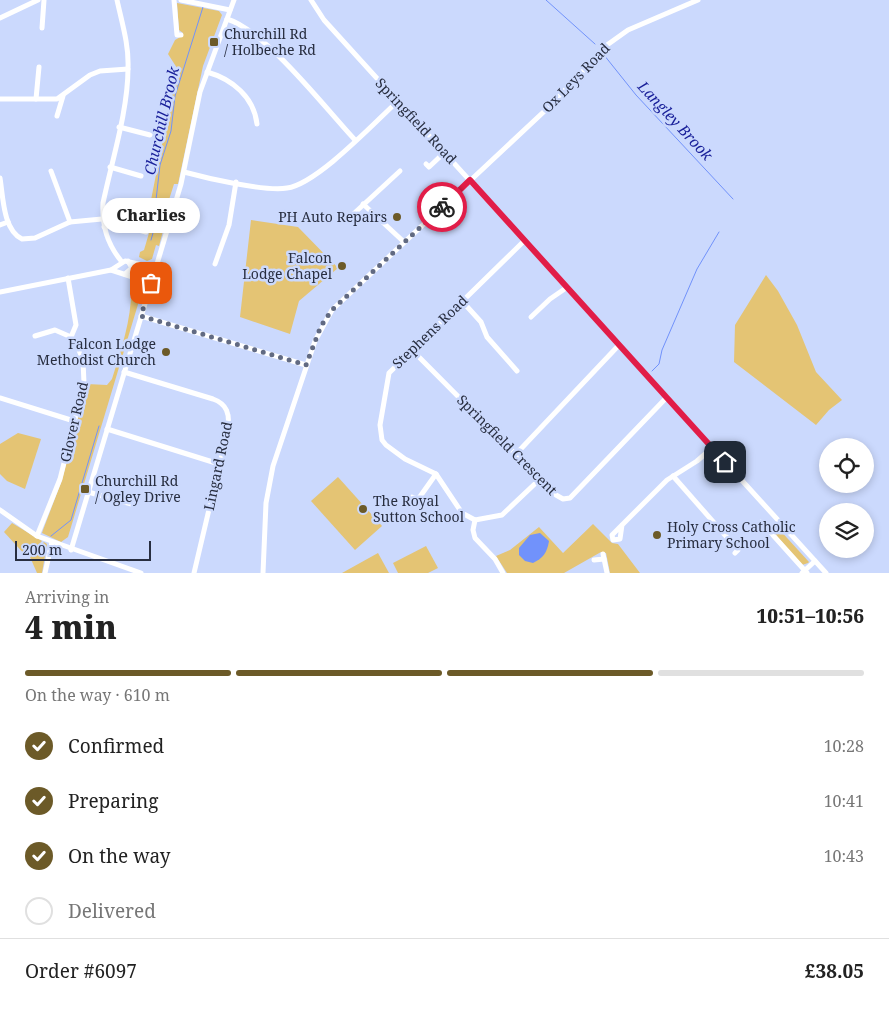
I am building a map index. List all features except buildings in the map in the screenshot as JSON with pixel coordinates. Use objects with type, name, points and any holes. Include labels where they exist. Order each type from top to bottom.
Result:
[{"type":"street","points":[[0,18],[35,0]]},
{"type":"street","points":[[42,28],[44,0]]},
{"type":"street","points":[[117,0],[124,27],[128,68],[127,90],[110,167],[102,218],[110,247],[123,262],[132,268],[124,273]]},
{"type":"street","points":[[174,0],[177,35],[181,35]]},
{"type":"street","points":[[181,0],[230,10]]},
{"type":"street","points":[[71,550],[184,172],[200,92],[234,0]]},
{"type":"street","name":"Springfield Road","points":[[311,0],[324,20],[826,573]]},
{"type":"street","name":"Ox Leys Road","points":[[263,573],[266,503],[270,477],[306,365],[321,326],[332,310],[551,104],[597,54],[617,37],[698,0]]},
{"type":"street","points":[[227,19],[246,29],[269,46],[355,140]]},
{"type":"street","points":[[36,99],[39,67]]},
{"type":"street","points":[[0,99],[57,99],[90,75],[100,71],[128,68]]},
{"type":"street","points":[[207,72],[226,78],[235,85],[255,110],[257,124]]},
{"type":"street","points":[[57,116],[63,96]]},
{"type":"street","points":[[184,172],[276,189],[298,185],[325,167],[398,101]]},
{"type":"street","points":[[119,127],[150,135]]},
{"type":"street","points":[[426,164],[429,167],[445,152]]},
{"type":"street","points":[[110,167],[141,176]]},
{"type":"street","points":[[133,174],[135,167]]},
{"type":"street","points":[[348,218],[400,171]]},
{"type":"street","points":[[51,172],[70,222]]},
{"type":"street","points":[[0,178],[8,222],[17,237],[27,239],[70,222],[102,218]]},
{"type":"street","points":[[215,264],[229,225],[236,182]]},
{"type":"street","points":[[363,204],[404,242]]},
{"type":"street","points":[[138,229],[140,221]]},
{"type":"street","points":[[0,225],[8,222]]},
{"type":"street","points":[[104,228],[118,224],[146,232]]},
{"type":"street","name":"Stephens Road","points":[[436,474],[386,446],[381,433],[380,417],[386,380],[392,369],[524,241]]},
{"type":"street","points":[[0,292],[111,270],[123,262],[156,268]]},
{"type":"street","points":[[123,262],[119,269],[124,273]]},
{"type":"street","points":[[111,270],[151,283]]},
{"type":"street","points":[[35,336],[55,330],[71,337],[76,325],[68,278]]},
{"type":"street","points":[[541,319],[533,315],[566,288]]},
{"type":"street","points":[[462,302],[481,322],[486,337],[514,369]]},
{"type":"street","points":[[141,316],[306,365]]},
{"type":"street","name":"Glover Road","points":[[37,536],[60,479],[84,383],[85,369],[76,342],[71,337]]},
{"type":"street","points":[[516,454],[619,345]]},
{"type":"street","name":"Springfield Crescent","points":[[412,350],[560,498],[570,498],[667,397]]},
{"type":"street","name":"Lingard Road","points":[[124,372],[213,398],[223,404],[227,410],[229,422],[194,573]]},
{"type":"street","points":[[0,398],[74,421]]},
{"type":"street","points":[[107,429],[219,464]]},
{"type":"street","points":[[622,525],[652,494],[673,476],[712,448]]},
{"type":"street","points":[[412,497],[421,500],[436,474],[454,504],[462,513],[475,520],[502,515],[540,479]]},
{"type":"street","points":[[673,476],[738,550],[735,554]]},
{"type":"street","points":[[88,492],[135,505]]},
{"type":"street","points":[[0,510],[37,536],[71,550],[140,573]]},
{"type":"street","points":[[475,520],[473,530],[475,538],[495,559],[503,573]]},
{"type":"street","points":[[761,522],[805,572],[815,561]]},
{"type":"street","points":[[770,532],[775,528]]},
{"type":"street","points":[[45,573],[52,542]]},
{"type":"street","points":[[594,560],[603,556],[607,573]]},
{"type":"shaded area","points":[[177,3],[219,11],[222,15],[203,66],[178,184],[174,184],[167,206],[169,208],[159,246],[156,245],[152,259],[147,261],[139,257],[140,252],[144,250],[154,216],[151,200],[177,68],[168,54],[175,40],[182,36],[183,33],[179,30]]},
{"type":"shaded area","points":[[251,220],[298,227],[338,268],[299,301],[290,334],[240,317]]},
{"type":"shaded area","points":[[766,275],[778,291],[797,325],[816,372],[842,400],[829,410],[816,425],[734,362],[735,325]]},
{"type":"shaded area","points":[[131,282],[140,284],[142,291],[68,537],[61,542],[42,533],[62,480],[87,384],[107,385],[112,379],[129,319]]},
{"type":"shaded area","points":[[18,433],[41,439],[25,489],[7,481],[0,474],[0,444]]},
{"type":"shaded area","points":[[338,477],[382,526],[355,550],[311,501]]},
{"type":"shaded area","points":[[12,523],[42,541],[27,557],[4,532]]},
{"type":"shaded area","points":[[593,524],[612,543],[618,544],[640,573],[610,573],[606,553],[601,552],[564,573],[507,573],[496,556],[510,550],[539,527],[563,553]]},
{"type":"shaded area","points":[[778,528],[808,563],[802,565],[775,534]]},
{"type":"shaded area","points":[[44,542],[47,544],[42,573],[37,573],[30,557]]},
{"type":"shaded area","points":[[426,546],[438,568],[428,573],[398,573],[393,563]]},
{"type":"shaded area","points":[[378,553],[389,573],[342,573]]},
{"type":"water","points":[[540,533],[549,541],[546,552],[533,563],[525,561],[519,555],[519,548],[530,535]]},
{"type":"waterway","name":"Langley Brook","points":[[546,0],[595,44]]},
{"type":"waterway","name":"Churchill Brook","points":[[151,240],[158,215],[156,200],[160,165],[171,131],[175,96],[203,7]]},
{"type":"waterway","name":"Langley Brook","points":[[604,55],[636,95],[733,199]]},
{"type":"waterway","points":[[652,371],[659,364],[662,350],[697,269],[719,232]]},
{"type":"waterway","name":"Churchill Brook","points":[[51,536],[71,520],[99,426]]},
{"type":"way so far","points":[[151,283],[141,316],[306,365],[321,326],[332,310],[442,207]]},
{"type":"place","name":"Churchill Rd / Holbeche Rd","points":[[214,42]]},
{"type":"place","name":"PH Auto Repairs","points":[[397,217]]},
{"type":"place","name":"Falcon Lodge Chapel","points":[[342,266]]},
{"type":"place","name":"Charlies","points":[[151,283]]},
{"type":"place","name":"Falcon Lodge Methodist Church","points":[[166,352]]},
{"type":"place","name":"Churchill Rd / Ogley Drive","points":[[85,489]]},
{"type":"place","name":"The Royal Sutton School","points":[[363,509]]},
{"type":"place","name":"Holy Cross Catholic Primary School","points":[[657,535]]},
{"type":"route","points":[[442,207],[470,180],[725,462]]}]
